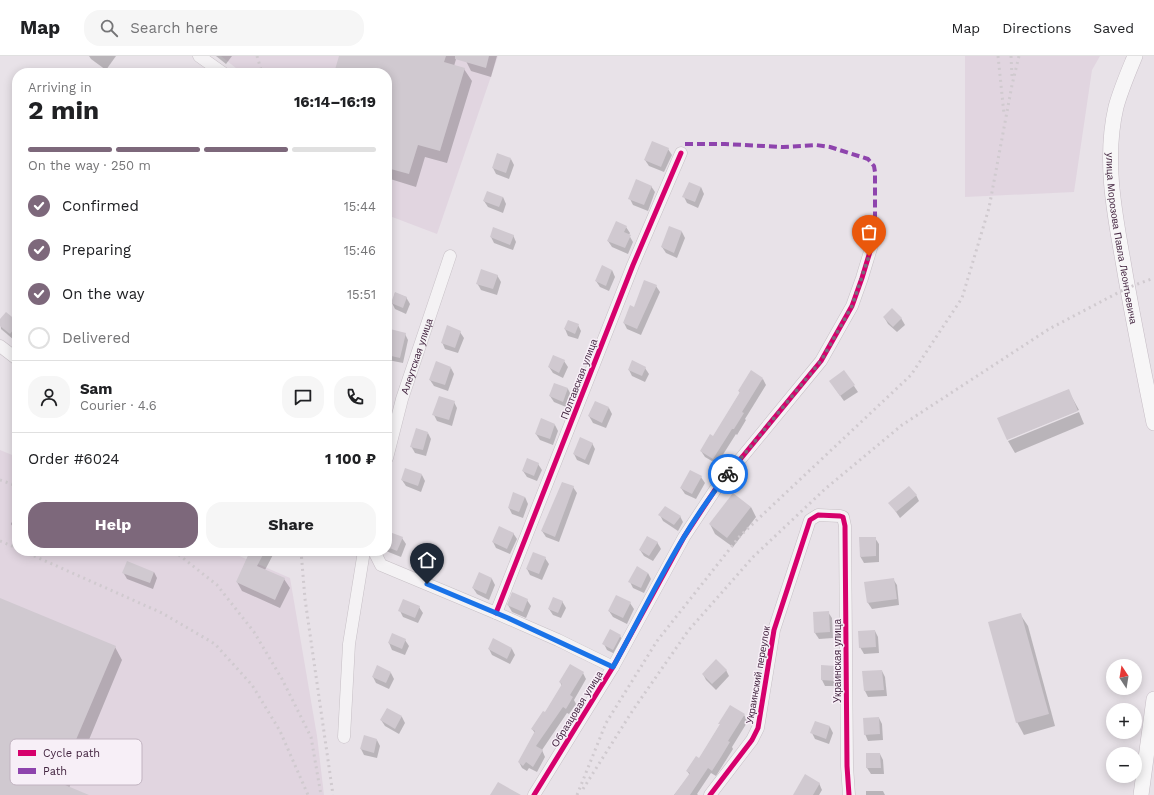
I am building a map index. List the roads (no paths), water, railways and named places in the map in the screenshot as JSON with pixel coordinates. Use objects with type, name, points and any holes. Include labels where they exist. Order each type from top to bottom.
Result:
[{"type":"main road","name":"улица Морозова Павла Леонтьевича","points":[[1135,56],[1125,78],[1116,108],[1112,131],[1111,165],[1113,205],[1127,288],[1154,423]]},
{"type":"main road","points":[[1141,795],[1154,699]]},
{"type":"street","points":[[199,56],[216,68]]},
{"type":"street","name":"Полтавская улица","points":[[496,613],[633,265],[681,153]]},
{"type":"street","name":"Образцовая улица","points":[[534,795],[613,667],[684,537],[715,490],[821,361],[852,306],[872,245],[875,223]]},
{"type":"street","name":"Алеутская улица","points":[[392,439],[402,400],[450,256]]},
{"type":"street","points":[[0,346],[12,355]]},
{"type":"street","name":"Украинский переулок","points":[[710,795],[752,740],[758,728],[774,630],[810,520],[818,515],[840,516],[843,518],[845,526]]},
{"type":"street","name":"Украинская улица","points":[[845,526],[847,766],[849,795]]},
{"type":"street","points":[[344,737],[349,644],[363,556]]},
{"type":"street","points":[[377,556],[382,565],[558,640],[613,667]]},
{"type":"railway","points":[[257,56],[261,68]]},
{"type":"railway","points":[[998,56],[1004,114]]},
{"type":"railway","points":[[1011,56],[1012,76]]},
{"type":"railway","points":[[577,795],[606,723],[657,641],[740,536],[911,375],[962,298],[989,208],[1012,85],[1019,56]]},
{"type":"railway","points":[[583,789],[633,710],[688,631],[753,557],[825,489],[902,425],[1049,329],[1127,288],[1154,278]]},
{"type":"railway","points":[[0,480],[12,484]]},
{"type":"railway","points":[[0,541],[12,546]]},
{"type":"railway","points":[[34,556],[162,613],[215,644],[252,685],[280,731],[308,795]]},
{"type":"railway","points":[[180,556],[217,585],[254,632],[282,679],[311,737],[321,795]]},
{"type":"railway","points":[[301,556],[305,599],[333,795]]}]
